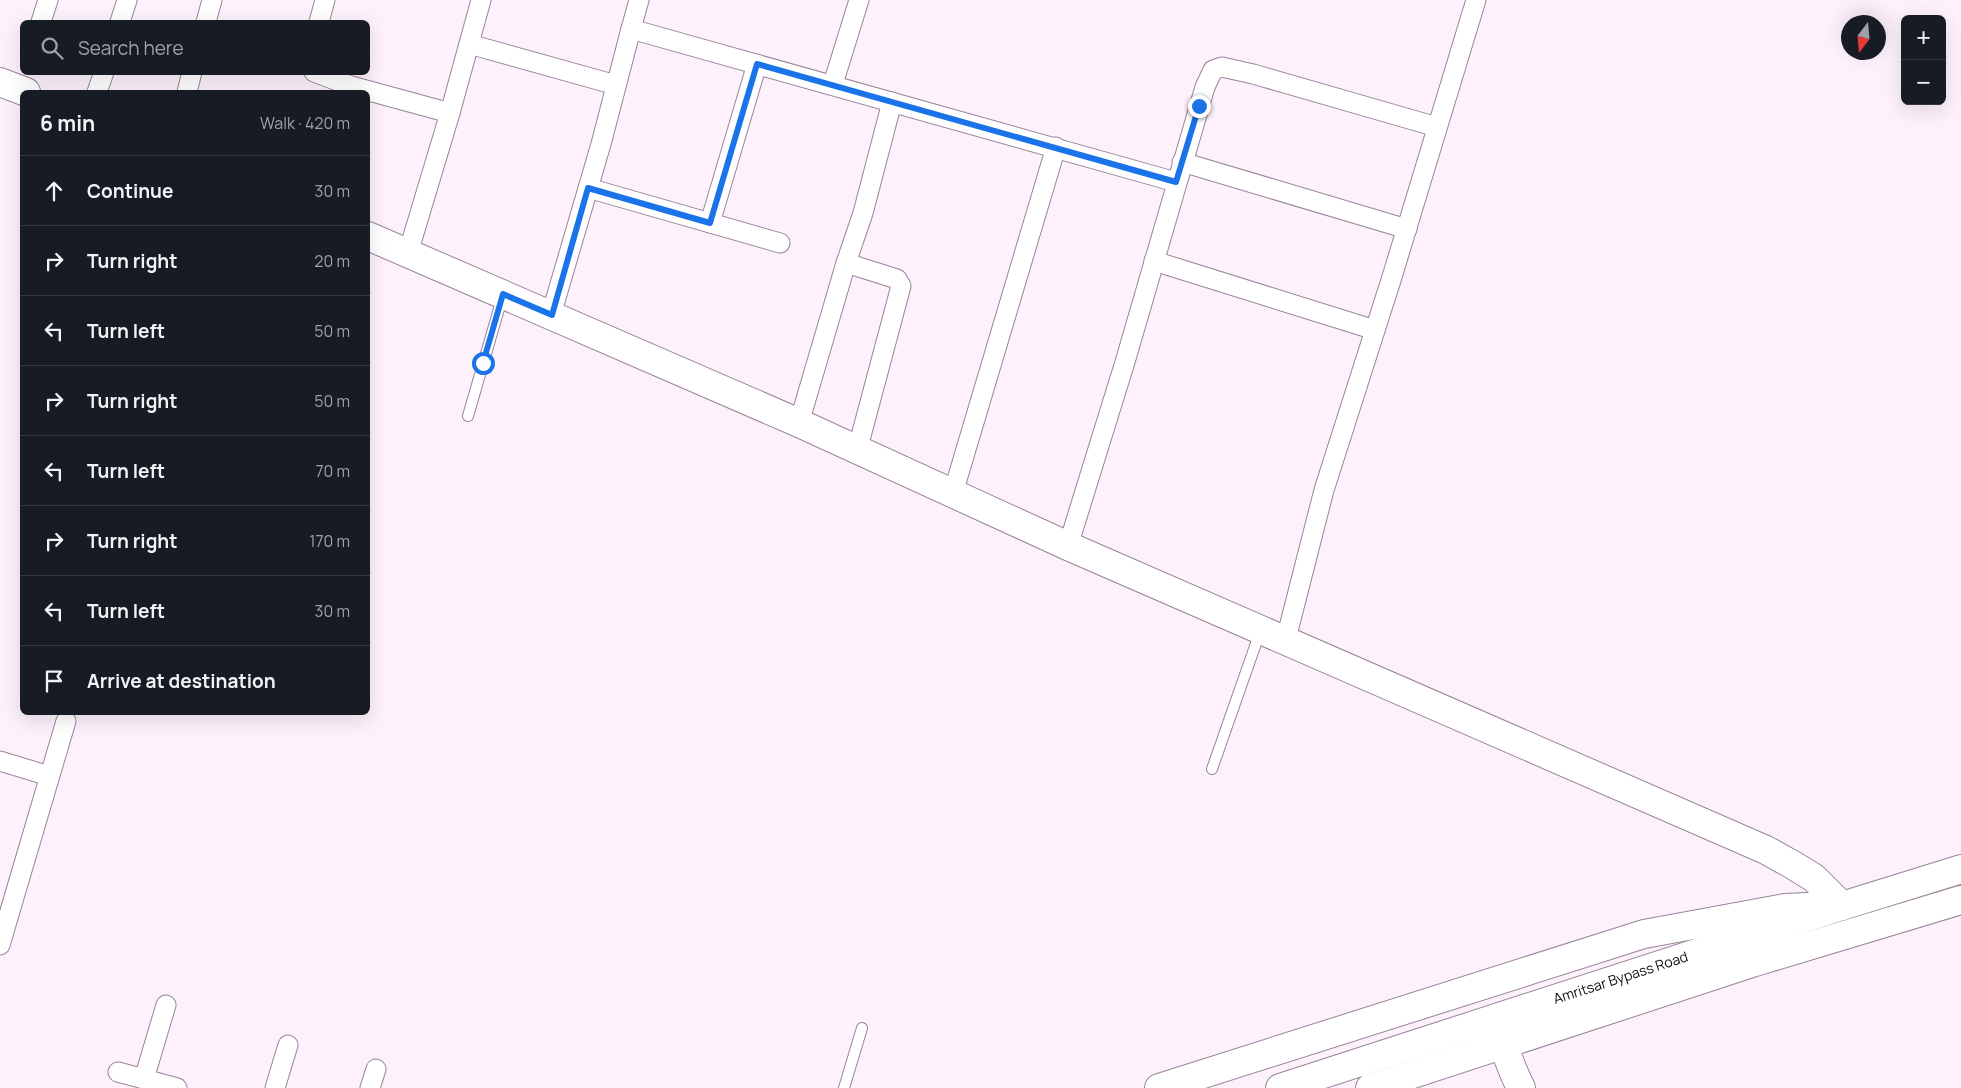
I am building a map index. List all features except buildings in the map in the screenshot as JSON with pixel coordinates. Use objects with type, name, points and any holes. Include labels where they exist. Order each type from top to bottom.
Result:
[{"type":"main road","points":[[370,237],[799,423],[1068,546],[1286,639],[1766,850],[1793,864],[1814,878],[1842,906]]},
{"type":"main road","name":"Amritsar Bypass Road","points":[[1280,1088],[1961,869]]},
{"type":"main road","name":"Amritsar Bypass Road","points":[[1370,1088],[1755,962],[1961,900]]},
{"type":"main road","points":[[1159,1088],[1644,934],[1785,908],[1842,906]]},
{"type":"main road","points":[[1493,1019],[1513,1074],[1521,1088]]},
{"type":"street","points":[[42,20],[48,0]]},
{"type":"street","points":[[121,20],[127,0]]},
{"type":"street","points":[[207,20],[212,0]]},
{"type":"street","points":[[319,20],[324,0]]},
{"type":"street","points":[[408,253],[450,113],[481,0]]},
{"type":"street","points":[[552,315],[639,0]]},
{"type":"street","points":[[833,84],[859,0]]},
{"type":"street","points":[[1286,639],[1324,490],[1407,229],[1476,0]]},
{"type":"street","points":[[631,28],[1176,182]]},
{"type":"street","points":[[469,44],[616,85]]},
{"type":"street","points":[[710,223],[757,64]]},
{"type":"street","points":[[1068,546],[1126,362],[1182,162],[1209,76],[1216,68],[1222,67],[1253,74],[1437,128]]},
{"type":"street","points":[[98,90],[103,75]]},
{"type":"street","points":[[188,90],[191,75]]},
{"type":"street","points":[[322,75],[365,90]]},
{"type":"street","points":[[370,91],[450,113]]},
{"type":"street","points":[[799,423],[862,213],[892,102]]},
{"type":"street","points":[[953,493],[1056,148]]},
{"type":"street","points":[[1182,162],[1407,229]]},
{"type":"street","points":[[588,188],[780,243]]},
{"type":"street","points":[[1154,261],[1375,330]]},
{"type":"street","points":[[846,263],[896,280],[901,286],[857,450]]},
{"type":"street","points":[[1,940],[66,721]]},
{"type":"street","points":[[0,762],[49,776]]},
{"type":"street","points":[[144,1079],[166,1005]]},
{"type":"street","points":[[275,1088],[288,1046]]},
{"type":"street","points":[[370,1088],[376,1069]]},
{"type":"street","points":[[118,1072],[177,1088]]},
{"type":"lane","points":[[468,416],[503,294]]},
{"type":"lane","points":[[1212,769],[1262,629]]},
{"type":"lane","points":[[844,1088],[862,1028]]},
{"type":"route","points":[[483,363],[503,294],[552,315],[588,188],[710,223],[757,64],[1176,182],[1199,106]]}]
